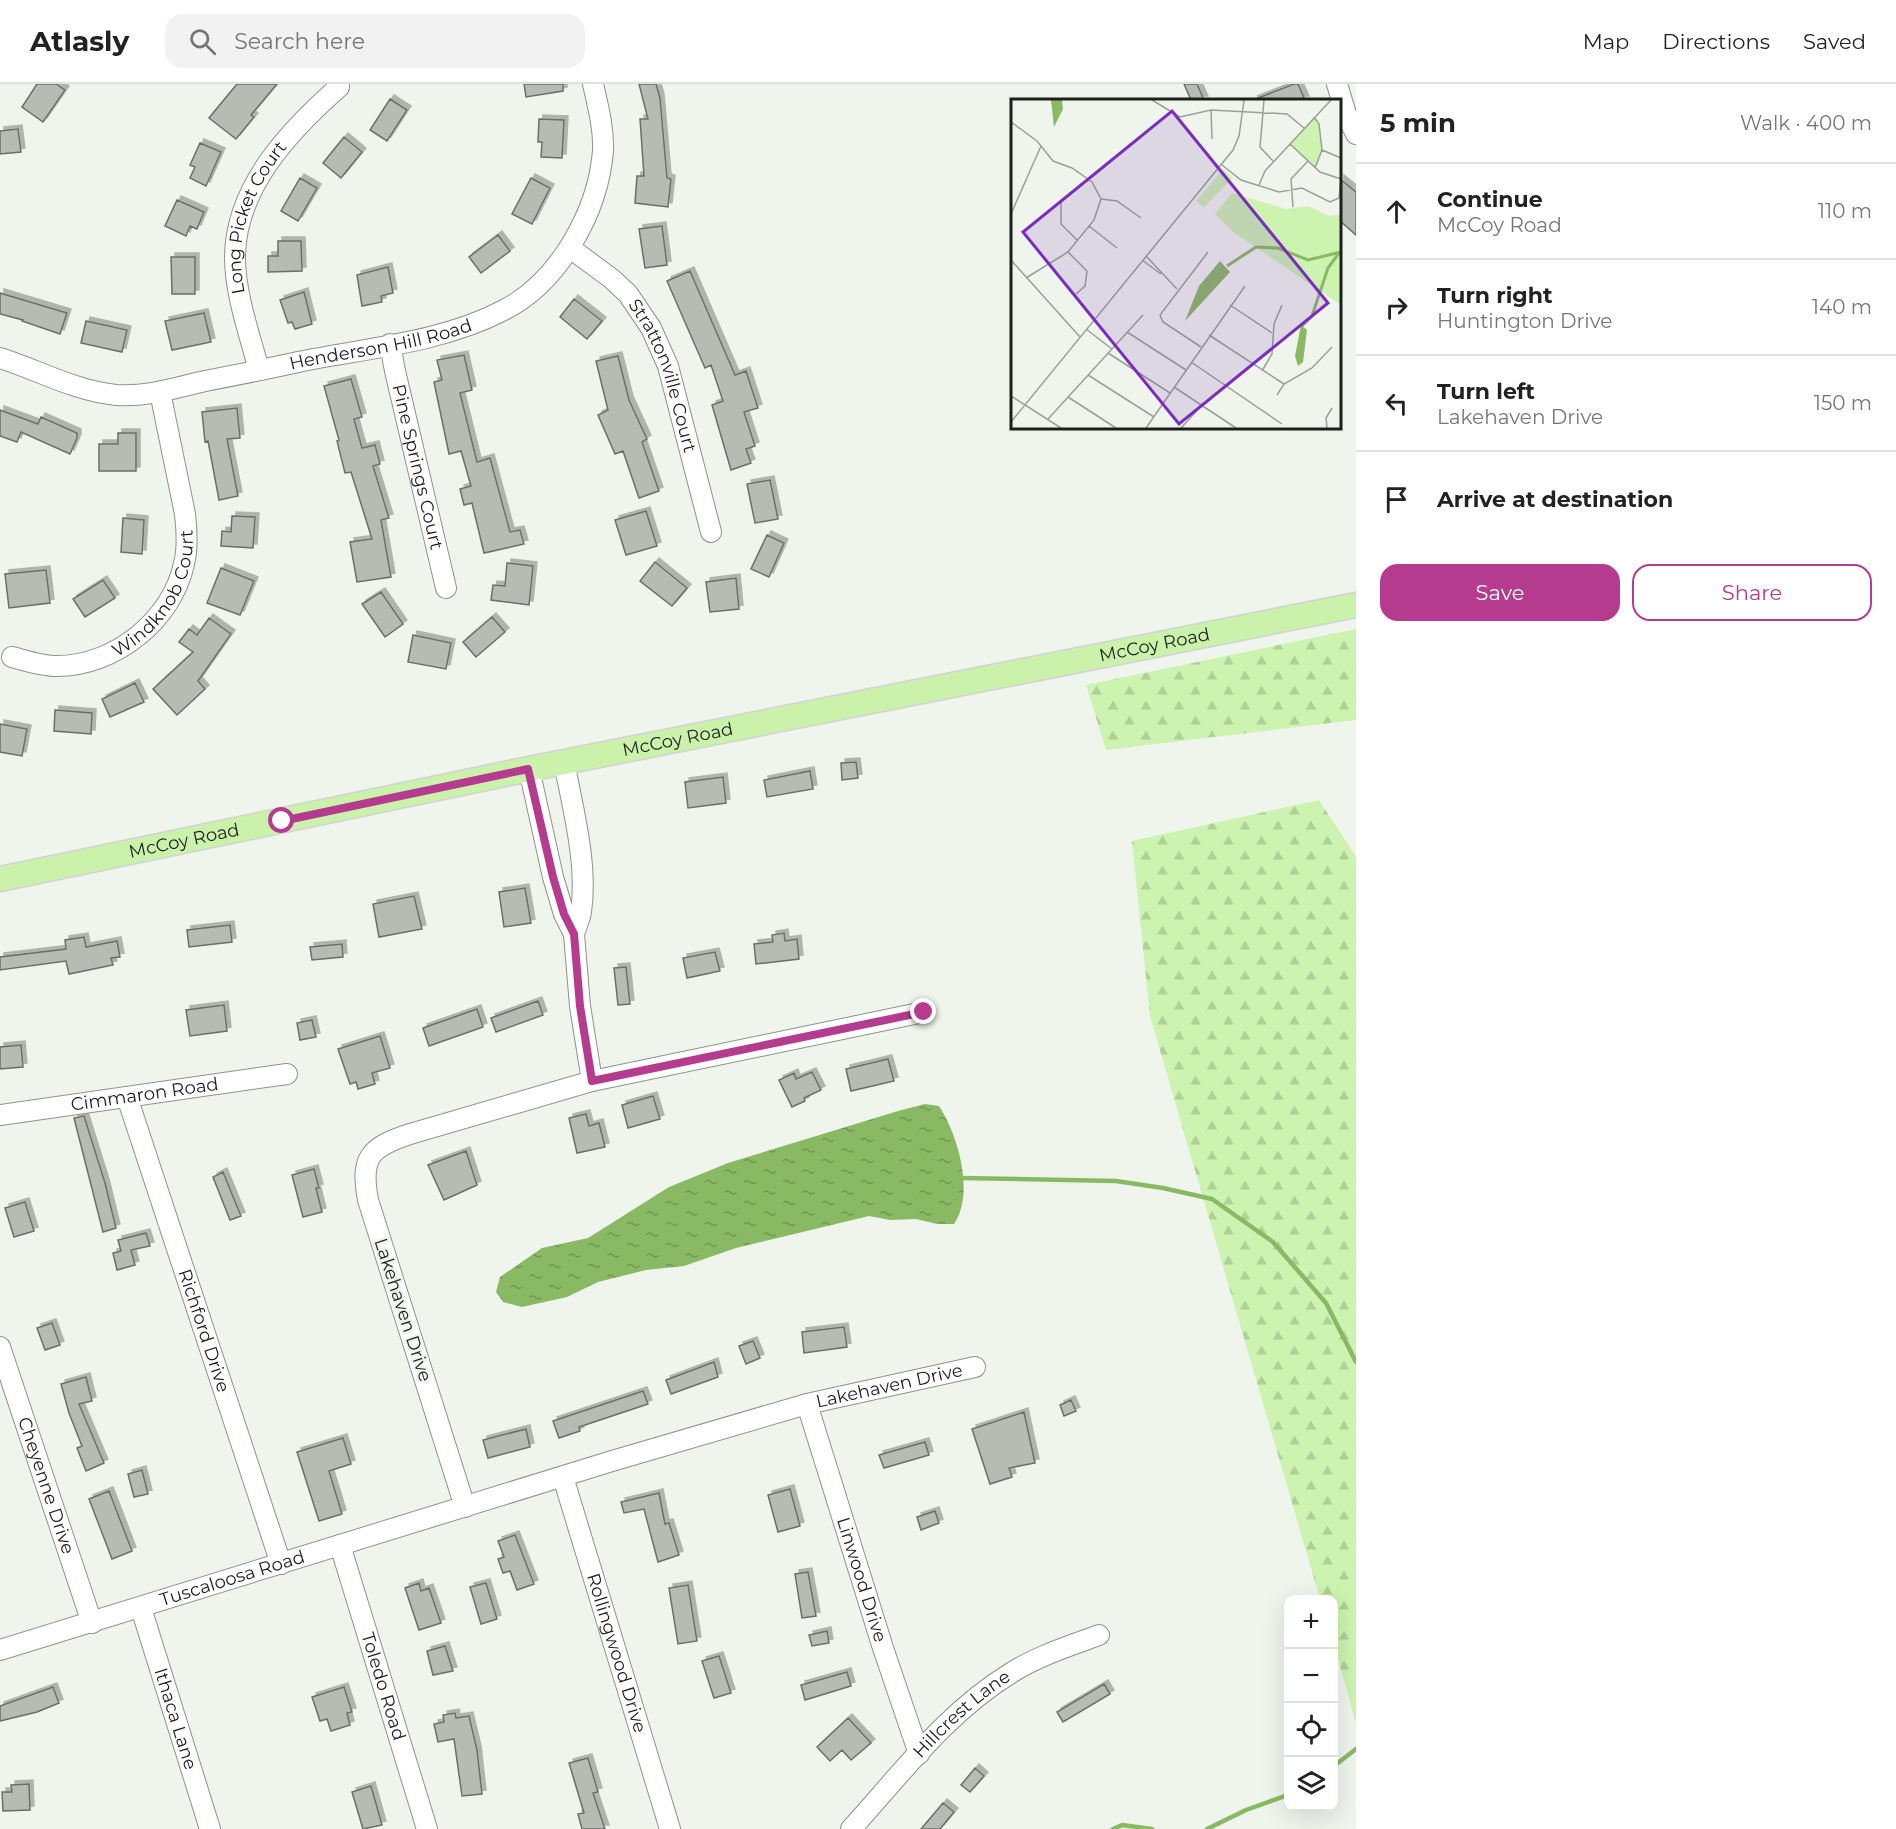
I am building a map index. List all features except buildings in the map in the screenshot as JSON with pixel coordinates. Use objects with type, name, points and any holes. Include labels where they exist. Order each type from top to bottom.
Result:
[{"type":"main road","name":"McCoy Road","points":[[0,879],[528,769],[1356,605]]},
{"type":"street","name":"Henderson Hill Road","points":[[0,358],[94,392],[118,395],[160,392],[446,333],[504,310],[526,296],[570,248],[584,222],[594,193],[603,153],[603,136],[593,84]]},
{"type":"street","points":[[1337,84],[1346,114],[1356,134]]},
{"type":"street","name":"Long Picket Court","points":[[259,370],[241,297],[235,260],[237,233],[242,213],[251,190],[266,166],[299,124],[339,87]]},
{"type":"street","name":"Strattonville Court","points":[[570,248],[628,294],[651,328],[668,366],[711,532]]},
{"type":"street","name":"Pine Springs Court","points":[[390,344],[446,588]]},
{"type":"street","name":"Windknob Court","points":[[12,657],[57,666],[79,664],[98,658],[124,645],[143,632],[163,610],[184,565],[187,531],[160,392]]},
{"type":"street","points":[[564,762],[577,826],[582,884],[581,914],[574,934]]},
{"type":"street","points":[[528,769],[553,877],[564,914],[574,934],[580,1006],[592,1081]]},
{"type":"street","name":"Lakehaven Drive","points":[[924,1012],[592,1081],[390,1141],[378,1148],[369,1158],[365,1167],[364,1180],[368,1200],[465,1507],[807,1404],[975,1366]]},
{"type":"street","name":"Cimmaron Road","points":[[0,1115],[287,1074]]},
{"type":"street","name":"Richford Drive","points":[[127,1097],[280,1564]]},
{"type":"street","name":"Cheyenne Drive","points":[[0,1347],[92,1623]]},
{"type":"street","name":"Linwood Drive","points":[[807,1404],[883,1648],[919,1754]]},
{"type":"street","name":"Rollingwood Drive","points":[[562,1477],[670,1829]]},
{"type":"street","name":"Tuscaloosa Road","points":[[0,1650],[465,1507]]},
{"type":"street","name":"Toledo Road","points":[[340,1545],[427,1829]]},
{"type":"street","name":"Ithaca Lane","points":[[141,1608],[210,1829]]},
{"type":"street","name":"Hillcrest Lane","points":[[851,1829],[934,1736],[989,1687],[1013,1671],[1099,1635]]},
{"type":"green space","points":[[1356,629],[1356,720],[1106,750],[1086,685]]},
{"type":"green space","points":[[1319,800],[1356,857],[1356,1723],[1338,1659],[1338,1595],[1319,1595],[1150,1016],[1132,841]]},
{"type":"water","points":[[925,1104],[939,1106],[952,1132],[962,1164],[963,1197],[954,1224],[937,1224],[916,1219],[890,1220],[869,1216],[736,1248],[684,1266],[646,1270],[598,1282],[567,1297],[522,1307],[503,1302],[496,1292],[500,1277],[542,1248],[588,1238],[669,1187],[728,1163]]},
{"type":"waterway","points":[[961,1178],[1116,1181],[1212,1199],[1273,1242],[1326,1303],[1356,1362]]},
{"type":"waterway","points":[[1338,1763],[1356,1749]]},
{"type":"waterway","points":[[1207,1829],[1246,1810],[1284,1796]]},
{"type":"waterway","points":[[1113,1829],[1122,1825],[1152,1829]]},
{"type":"route","points":[[282,821],[528,769],[553,877],[564,914],[574,934],[580,1006],[592,1081],[924,1012]]}]
